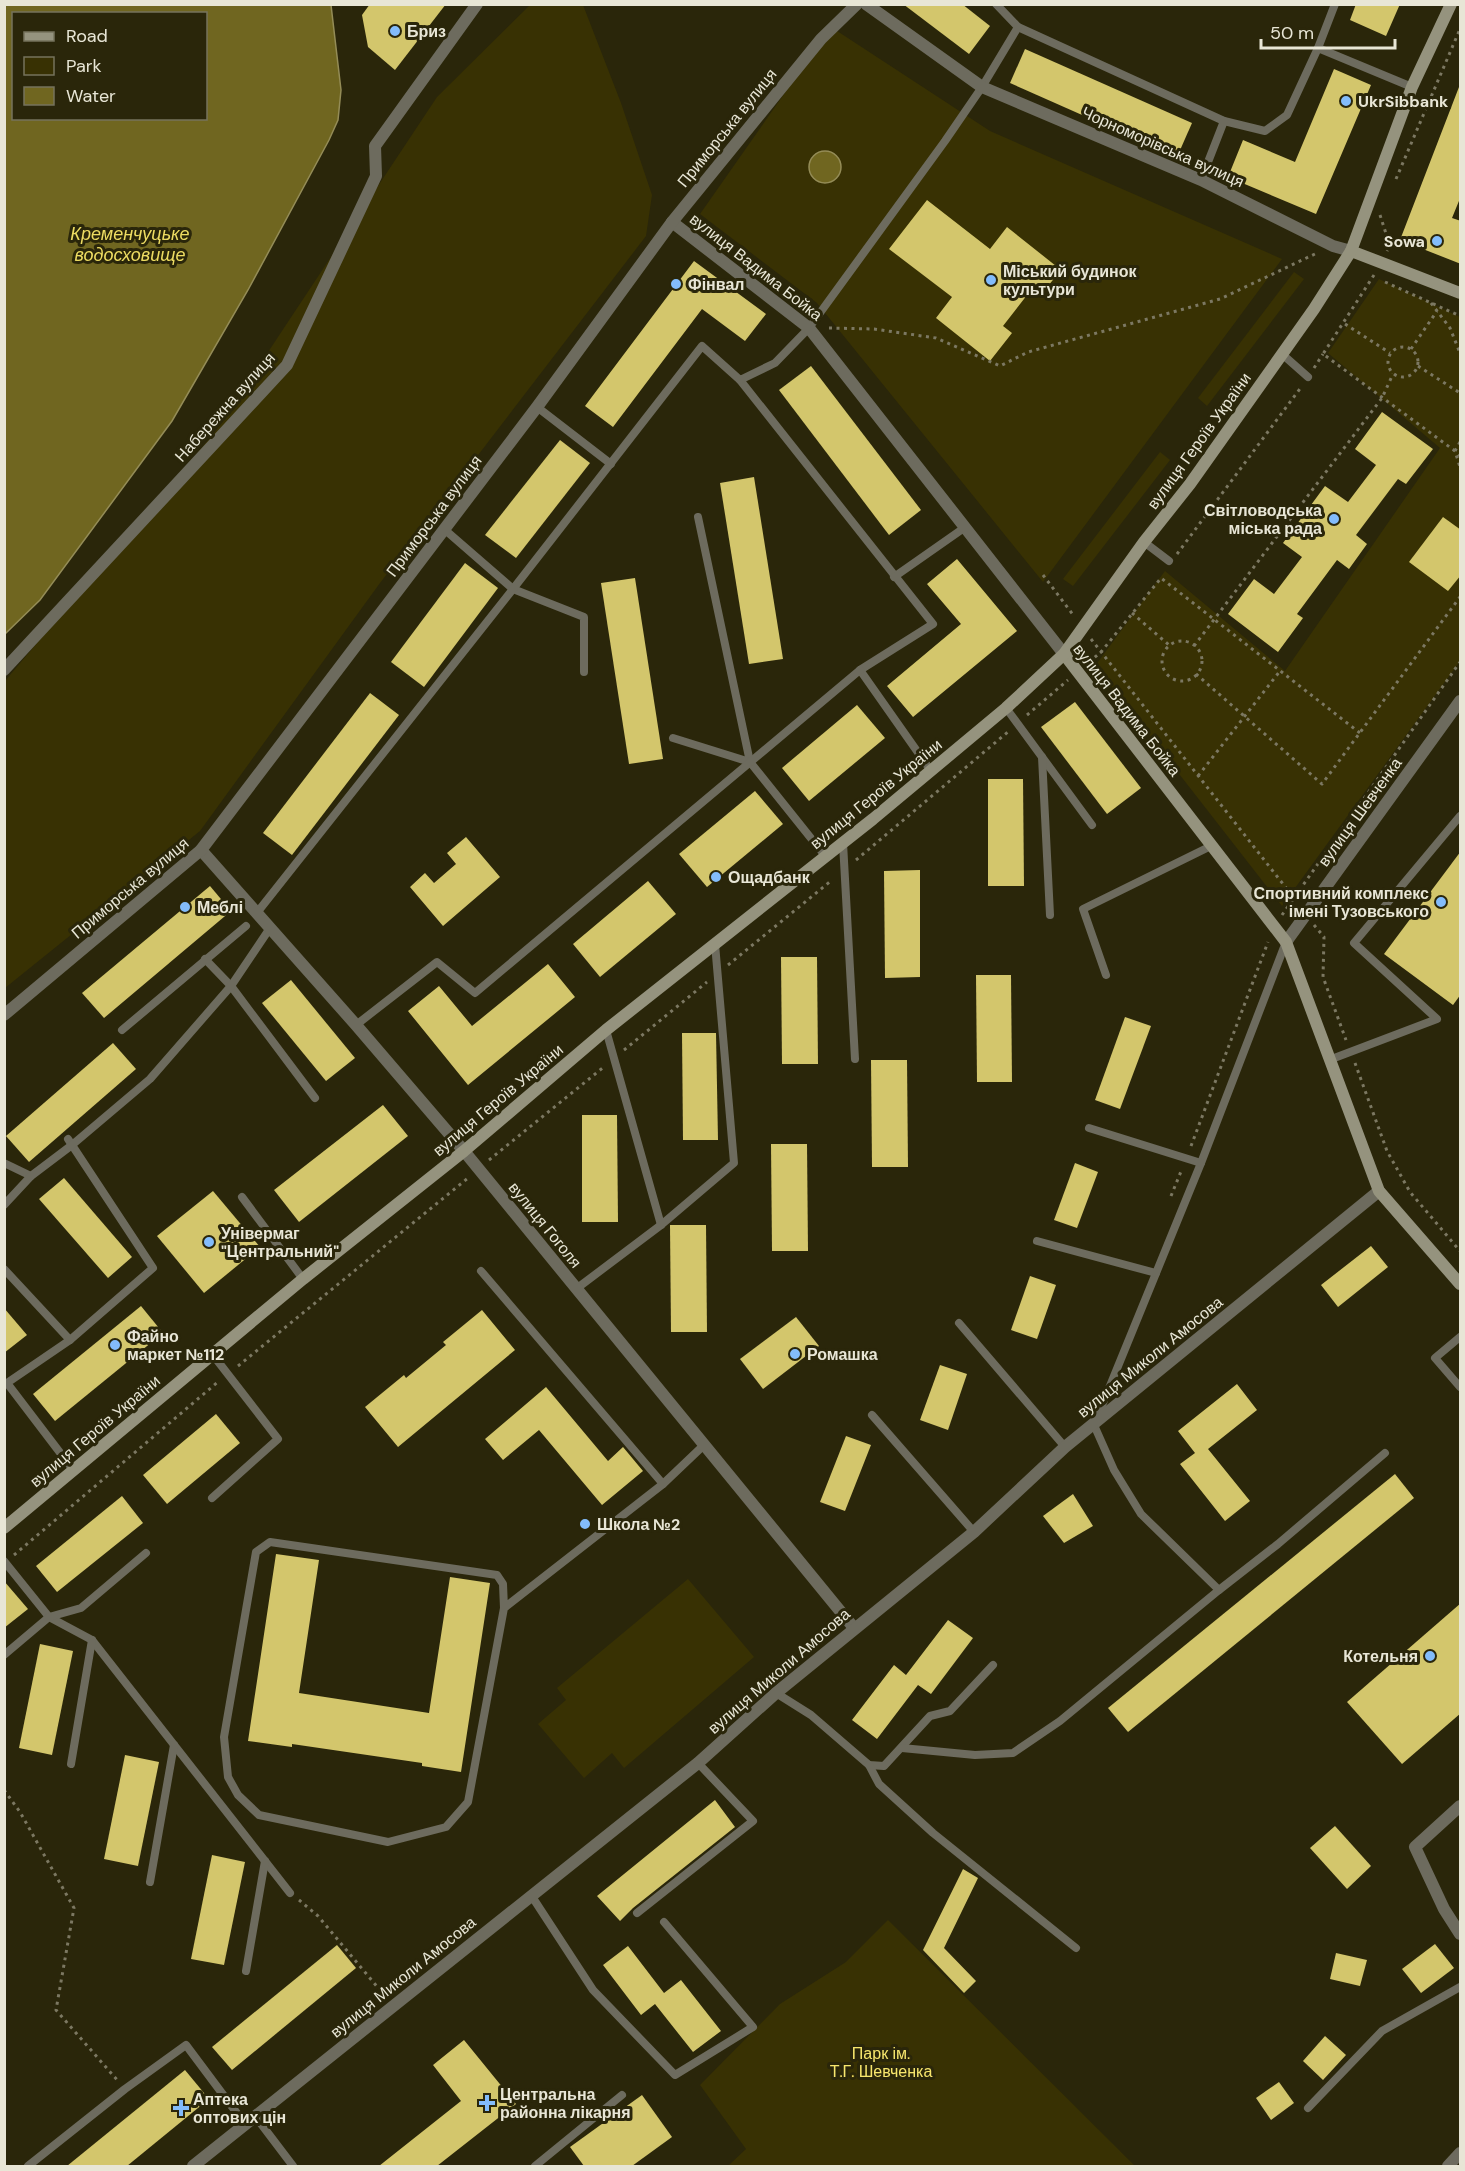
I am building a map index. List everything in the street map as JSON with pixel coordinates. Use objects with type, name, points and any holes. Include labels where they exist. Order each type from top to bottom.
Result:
[{"type":"main road","name":"вулиця Героїв України","points":[[4,1528],[303,1279],[464,1151],[606,1030],[826,857],[931,771],[1006,708],[1064,654],[1143,542],[1190,484],[1351,251],[1412,87],[1451,4]]},
{"type":"main road","name":"Чорноморівська вулиця","points":[[1351,251],[1461,293]]},
{"type":"main road","name":"вулиця Вадима Бойка","points":[[1064,654],[1286,942],[1379,1191],[1461,1284]]},
{"type":"street","name":"Набережна вулиця","points":[[4,670],[287,365],[376,176],[375,146],[477,4]]},
{"type":"street","name":"Приморська вулиця","points":[[4,1015],[201,850],[537,407],[672,222],[821,39],[857,4]]},
{"type":"street","name":"Чорноморівська вулиця","points":[[866,4],[982,87],[1201,180],[1333,246],[1351,251]]},
{"type":"street","name":"вулиця Вадима Бойка","points":[[672,222],[809,328],[1064,654]]},
{"type":"street","name":"вулиця Шевченка","points":[[1286,942],[1461,701]]},
{"type":"street","name":"вулиця Гоголя","points":[[201,850],[356,1024],[464,1151],[854,1628]]},
{"type":"street","name":"вулиця Миколи Амосова","points":[[193,2166],[698,1763],[776,1693],[974,1532],[1065,1447],[1379,1191]]},
{"type":"street","points":[[1461,1806],[1415,1847],[1444,1909],[1461,1934]]},
{"type":"street","points":[[1448,2166],[1461,2153]]},
{"type":"lane","points":[[996,4],[1018,27],[1224,121],[1265,131],[1287,115],[1318,48],[1335,4]]},
{"type":"lane","points":[[740,380],[775,363],[809,328],[982,87],[1018,27]]},
{"type":"lane","points":[[1318,48],[1412,87]]},
{"type":"lane","points":[[1201,180],[1224,121]]},
{"type":"lane","points":[[256,914],[702,346],[740,380],[933,624],[860,670],[475,993],[437,962],[356,1024]]},
{"type":"lane","points":[[1282,354],[1308,377]]},
{"type":"lane","points":[[537,407],[610,464]]},
{"type":"lane","points":[[698,517],[750,762],[826,857]]},
{"type":"lane","points":[[894,577],[964,528]]},
{"type":"lane","points":[[444,529],[513,589],[584,617],[584,672]]},
{"type":"lane","points":[[1143,542],[1170,561]]},
{"type":"lane","points":[[860,670],[931,771]]},
{"type":"lane","points":[[1006,708],[1092,825]]},
{"type":"lane","points":[[673,738],[750,762]]},
{"type":"lane","points":[[1042,757],[1050,915]]},
{"type":"lane","points":[[1329,1060],[1437,1018],[1354,943],[1461,816]]},
{"type":"lane","points":[[843,843],[855,1059]]},
{"type":"lane","points":[[1106,975],[1083,909],[1212,846]]},
{"type":"lane","points":[[122,1030],[246,926]]},
{"type":"lane","points":[[4,1204],[31,1176],[70,1142],[150,1079],[231,986],[270,928]]},
{"type":"lane","points":[[1219,1590],[1141,1514],[1114,1470],[1094,1425],[1201,1163],[1286,942]]},
{"type":"lane","points":[[576,1289],[660,1226],[734,1163],[715,944]]},
{"type":"lane","points":[[205,959],[231,986],[315,1098]]},
{"type":"lane","points":[[606,1030],[660,1226]]},
{"type":"lane","points":[[1089,1128],[1201,1163]]},
{"type":"lane","points":[[70,1142],[153,1268],[70,1340],[7,1383],[74,1471]]},
{"type":"lane","points":[[4,1163],[31,1176]]},
{"type":"lane","points":[[242,1197],[303,1279]]},
{"type":"lane","points":[[1037,1241],[1156,1273]]},
{"type":"lane","points":[[4,1269],[70,1340]]},
{"type":"lane","points":[[481,1271],[663,1484]]},
{"type":"lane","points":[[959,1323],[1065,1447]]},
{"type":"lane","points":[[1461,1337],[1435,1358],[1461,1387]]},
{"type":"lane","points":[[212,1498],[278,1438],[213,1355]]},
{"type":"lane","points":[[872,1415],[974,1532]]},
{"type":"lane","points":[[504,1608],[504,1584],[497,1575],[270,1542],[256,1552],[224,1737],[228,1777],[238,1796],[259,1815],[388,1842],[446,1827],[468,1802],[504,1608],[663,1484],[704,1445]]},
{"type":"lane","points":[[902,1748],[975,1755],[1013,1753],[1060,1721],[1278,1544],[1384,1453]]},
{"type":"lane","points":[[4,1655],[49,1617],[81,1608],[146,1553]]},
{"type":"lane","points":[[4,1561],[49,1617],[92,1640],[290,1893]]},
{"type":"lane","points":[[71,1764],[92,1640]]},
{"type":"lane","points":[[869,1765],[884,1766],[930,1716],[950,1711],[993,1665]]},
{"type":"lane","points":[[776,1693],[810,1715],[869,1765],[879,1784],[933,1833],[1076,1948]]},
{"type":"lane","points":[[150,1882],[174,1745]]},
{"type":"lane","points":[[638,1913],[753,1821],[698,1763]]},
{"type":"lane","points":[[246,1971],[265,1861]]},
{"type":"lane","points":[[531,1895],[593,1990],[675,2075],[753,2027],[664,1922]]},
{"type":"lane","points":[[1308,2108],[1382,2031],[1461,1987]]},
{"type":"lane","points":[[28,2166],[125,2089],[186,2045],[293,2166]]},
{"type":"lane","points":[[534,2166],[622,2095]]},
{"type":"path","points":[[809,328],[874,329],[936,338],[1000,366],[1028,352],[1221,299],[1333,246]]},
{"type":"path","points":[[1383,281],[1461,316]]},
{"type":"path","points":[[1430,302],[1450,328],[1461,353]]},
{"type":"path","points":[[1410,349],[1439,306]]},
{"type":"path","points":[[1344,324],[1390,352]]},
{"type":"path","points":[[1406,346],[1410,349],[1418,358],[1418,366],[1414,373],[1400,378],[1388,368],[1387,360],[1390,352],[1397,347],[1406,346]]},
{"type":"path","points":[[1170,561],[1323,354]]},
{"type":"path","points":[[1418,366],[1461,393]]},
{"type":"path","points":[[1194,646],[1382,398],[1393,374]]},
{"type":"path","points":[[1455,452],[1461,442]]},
{"type":"path","points":[[1455,452],[1461,456]]},
{"type":"path","points":[[1455,452],[1461,467]]},
{"type":"path","points":[[1161,578],[1166,570]]},
{"type":"path","points":[[1196,674],[1322,784],[1461,597]]},
{"type":"path","points":[[1132,613],[1169,645]]},
{"type":"path","points":[[1213,620],[1360,733]]},
{"type":"path","points":[[1178,641],[1188,641],[1194,646],[1202,658],[1201,668],[1196,674],[1184,681],[1173,679],[1165,673],[1161,663],[1163,653],[1169,645],[1178,641]]},
{"type":"path","points":[[1198,776],[1280,671]]},
{"type":"path","points":[[4,1790],[20,1812],[74,1908],[56,2010],[125,2089]]},
{"type":"path","points":[[290,1893],[318,1916],[394,2007]]},
{"type":"green space","points":[[530,5],[583,5],[621,103],[652,195],[646,236],[380,583],[200,831],[5,988],[5,681],[215,432],[437,97]]},
{"type":"green space","points":[[831,27],[990,131],[1282,259],[1043,582],[817,303],[700,214]]},
{"type":"green space","points":[[1294,272],[1304,279],[1207,406],[1198,398]]},
{"type":"green space","points":[[1379,279],[1460,317],[1460,661],[1282,906],[1095,666],[1165,571],[1285,671],[1440,448],[1328,353]]},
{"type":"green space","points":[[1160,452],[1170,460],[1073,586],[1063,579]]},
{"type":"green space","points":[[688,1579],[754,1657],[624,1768],[612,1753],[584,1778],[538,1724],[566,1700],[557,1688]]},
{"type":"green space","name":"Парк ім. Т.Г. Шевченка","points":[[888,1920],[1135,2166],[728,2166],[746,2149],[700,2085],[780,2004],[846,1962]]},
{"type":"water","name":"Кременчуцьке водосховище","points":[[5,4],[331,5],[341,90],[338,120],[329,140],[248,290],[172,421],[40,600],[5,634]]},
{"type":"water","points":[[825,151],[836,156],[841,167],[836,178],[825,183],[814,178],[809,167],[814,156]]},
{"type":"building","name":"Бриз","points":[[370,4],[446,4],[395,70],[368,47],[362,15]]},
{"type":"building","points":[[903,4],[962,4],[990,26],[969,54]]},
{"type":"building","points":[[1356,4],[1400,4],[1386,36],[1350,20]]},
{"type":"building","points":[[1025,49],[1192,123],[1177,157],[1010,83]]},
{"type":"building","points":[[1334,69],[1371,85],[1316,214],[1228,177],[1243,140],[1295,162]]},
{"type":"building","points":[[1459,87],[1461,196],[1452,218],[1461,221],[1461,264],[1400,240]]},
{"type":"building","name":"Міський будинок культури","points":[[927,200],[990,249],[1007,227],[1061,270],[1039,297],[1031,290],[1003,326],[1012,333],[990,361],[936,318],[952,297],[889,249]]},
{"type":"building","points":[[694,261],[766,314],[745,341],[702,309],[613,427],[585,406]]},
{"type":"building","points":[[811,366],[921,510],[889,535],[779,390]]},
{"type":"building","name":"Світловодська міська рада","points":[[1382,412],[1433,449],[1406,484],[1398,479],[1356,535],[1367,544],[1349,569],[1337,560],[1297,614],[1303,618],[1278,652],[1228,614],[1254,579],[1274,594],[1302,557],[1283,543],[1325,486],[1348,502],[1376,465],[1355,449]]},
{"type":"building","points":[[560,440],[590,463],[516,558],[485,535]]},
{"type":"building","points":[[754,477],[783,659],[749,664],[720,483]]},
{"type":"building","points":[[1443,517],[1461,530],[1461,575],[1448,591],[1409,562]]},
{"type":"building","points":[[957,559],[1017,631],[913,717],[887,686],[961,624],[927,584]]},
{"type":"building","points":[[465,563],[498,588],[424,687],[391,662]]},
{"type":"building","points":[[635,578],[663,759],[629,764],[601,583]]},
{"type":"building","points":[[370,693],[399,715],[292,855],[263,833]]},
{"type":"building","points":[[1075,702],[1141,788],[1107,814],[1041,727]]},
{"type":"building","points":[[857,705],[885,738],[809,801],[782,768]]},
{"type":"building","points":[[988,779],[1023,779],[1024,886],[988,886]]},
{"type":"building","points":[[755,791],[783,824],[707,887],[679,854]]},
{"type":"building","points":[[466,837],[500,877],[443,926],[410,887],[425,873],[434,883],[456,864],[447,853]]},
{"type":"building","name":"Спортивний комплекс імені Тузовського","points":[[1461,851],[1461,994],[1453,1005],[1384,954]]},
{"type":"building","points":[[920,870],[920,977],[885,978],[884,871]]},
{"type":"building","points":[[648,881],[676,914],[600,977],[573,944]]},
{"type":"building","points":[[210,886],[231,911],[104,1018],[82,993]]},
{"type":"building","points":[[781,957],[817,957],[818,1064],[782,1064]]},
{"type":"building","points":[[548,964],[575,997],[468,1085],[408,1011],[439,986],[472,1026]]},
{"type":"building","points":[[976,975],[1011,975],[1012,1082],[977,1082]]},
{"type":"building","points":[[291,980],[355,1058],[326,1081],[262,1003]]},
{"type":"building","points":[[1125,1017],[1151,1026],[1120,1109],[1095,1100]]},
{"type":"building","points":[[682,1033],[716,1033],[718,1140],[683,1140]]},
{"type":"building","points":[[113,1043],[136,1069],[29,1162],[6,1136]]},
{"type":"building","points":[[871,1060],[907,1060],[908,1167],[872,1167]]},
{"type":"building","points":[[383,1105],[408,1136],[299,1222],[274,1190]]},
{"type":"building","points":[[582,1115],[617,1115],[618,1222],[582,1222]]},
{"type":"building","points":[[771,1144],[807,1144],[808,1251],[772,1251]]},
{"type":"building","points":[[1075,1163],[1098,1172],[1077,1228],[1054,1220]]},
{"type":"building","points":[[64,1178],[132,1257],[108,1278],[39,1199]]},
{"type":"building","name":"Універмаг \"Центральний\"","points":[[213,1191],[260,1247],[204,1293],[157,1236]]},
{"type":"building","points":[[670,1225],[706,1225],[707,1332],[671,1332]]},
{"type":"building","points":[[1371,1246],[1388,1267],[1338,1307],[1321,1285]]},
{"type":"building","points":[[1030,1276],[1056,1285],[1037,1339],[1011,1330]]},
{"type":"building","points":[[141,1306],[163,1333],[55,1421],[33,1394]]},
{"type":"building","points":[[4,1308],[27,1335],[4,1353]]},
{"type":"building","points":[[482,1310],[515,1350],[398,1447],[365,1407],[404,1375],[406,1378],[446,1345],[443,1342]]},
{"type":"building","points":[[796,1317],[819,1346],[763,1389],[740,1359]]},
{"type":"building","points":[[940,1365],[967,1374],[948,1430],[920,1420]]},
{"type":"building","points":[[1237,1384],[1257,1410],[1208,1449],[1250,1501],[1225,1521],[1180,1464],[1195,1453],[1178,1431]]},
{"type":"building","points":[[546,1387],[608,1461],[623,1447],[643,1471],[602,1505],[539,1430],[503,1460],[485,1439]]},
{"type":"building","points":[[216,1414],[240,1443],[167,1504],[143,1475]]},
{"type":"building","points":[[846,1436],[871,1445],[845,1511],[820,1502]]},
{"type":"building","points":[[1395,1474],[1414,1498],[1128,1732],[1108,1708]]},
{"type":"building","points":[[1073,1494],[1093,1526],[1064,1543],[1043,1516]]},
{"type":"building","points":[[122,1496],[143,1523],[57,1592],[36,1566]]},
{"type":"building","points":[[276,1554],[319,1560],[299,1693],[429,1713],[450,1577],[490,1583],[461,1772],[422,1766],[422,1763],[292,1744],[292,1747],[248,1741]]},
{"type":"building","points":[[4,1581],[28,1609],[4,1628]]},
{"type":"building","name":"Котельня","points":[[1461,1603],[1461,1713],[1402,1764],[1347,1702]]},
{"type":"building","points":[[948,1620],[973,1638],[931,1694],[918,1685],[877,1739],[852,1720],[894,1665],[906,1675]]},
{"type":"building","points":[[40,1644],[73,1651],[52,1755],[19,1748]]},
{"type":"building","points":[[125,1755],[159,1762],[138,1866],[104,1859]]},
{"type":"building","points":[[715,1800],[735,1827],[633,1908],[620,1921],[597,1896]]},
{"type":"building","points":[[1335,1826],[1371,1866],[1347,1889],[1310,1848]]},
{"type":"building","points":[[212,1855],[245,1862],[224,1965],[191,1959]]},
{"type":"building","points":[[963,1869],[978,1878],[944,1948],[976,1981],[964,1993],[923,1950]]},
{"type":"building","points":[[1435,1944],[1454,1968],[1421,1993],[1402,1969]]},
{"type":"building","points":[[337,1945],[356,1968],[232,2070],[212,2047]]},
{"type":"building","points":[[628,1946],[664,1993],[681,1980],[721,2031],[693,2052],[655,2004],[641,2015],[603,1965]]},
{"type":"building","points":[[1336,1953],[1367,1960],[1360,1986],[1330,1979]]},
{"type":"building","points":[[1325,2036],[1346,2055],[1323,2080],[1303,2061]]},
{"type":"building","name":"Центральна районна лікарня","points":[[464,2040],[516,2104],[437,2166],[379,2166],[461,2101],[433,2065]]},
{"type":"building","points":[[185,2070],[209,2099],[127,2166],[67,2166]]},
{"type":"building","points":[[1279,2082],[1294,2103],[1271,2120],[1256,2098]]},
{"type":"building","points":[[642,2095],[672,2137],[632,2166],[584,2166],[570,2147]]},
{"type":"place","name":"Бриз","points":[[395,31]]},
{"type":"place","name":"UkrSibbank","points":[[1346,101]]},
{"type":"place","name":"Sowa","points":[[1437,241]]},
{"type":"place","name":"Міський будинок культури","points":[[991,280]]},
{"type":"place","name":"Фінвал","points":[[676,284]]},
{"type":"place","name":"Світловодська міська рада","points":[[1334,519]]},
{"type":"place","name":"Ощадбанк","points":[[716,877]]},
{"type":"place","name":"Спортивний комплекс імені Тузовського","points":[[1441,902]]},
{"type":"place","name":"Меблі","points":[[185,907]]},
{"type":"place","name":"Універмаг \"Центральний\"","points":[[209,1242]]},
{"type":"place","name":"Файно маркет №112","points":[[115,1345]]},
{"type":"place","name":"Ромашка","points":[[795,1354]]},
{"type":"place","name":"Школа №2","points":[[585,1524]]},
{"type":"place","name":"Котельня","points":[[1430,1656]]},
{"type":"place","name":"Центральна районна лікарня","points":[[487,2103]]},
{"type":"place","name":"Аптека оптових цін","points":[[181,2108]]}]
